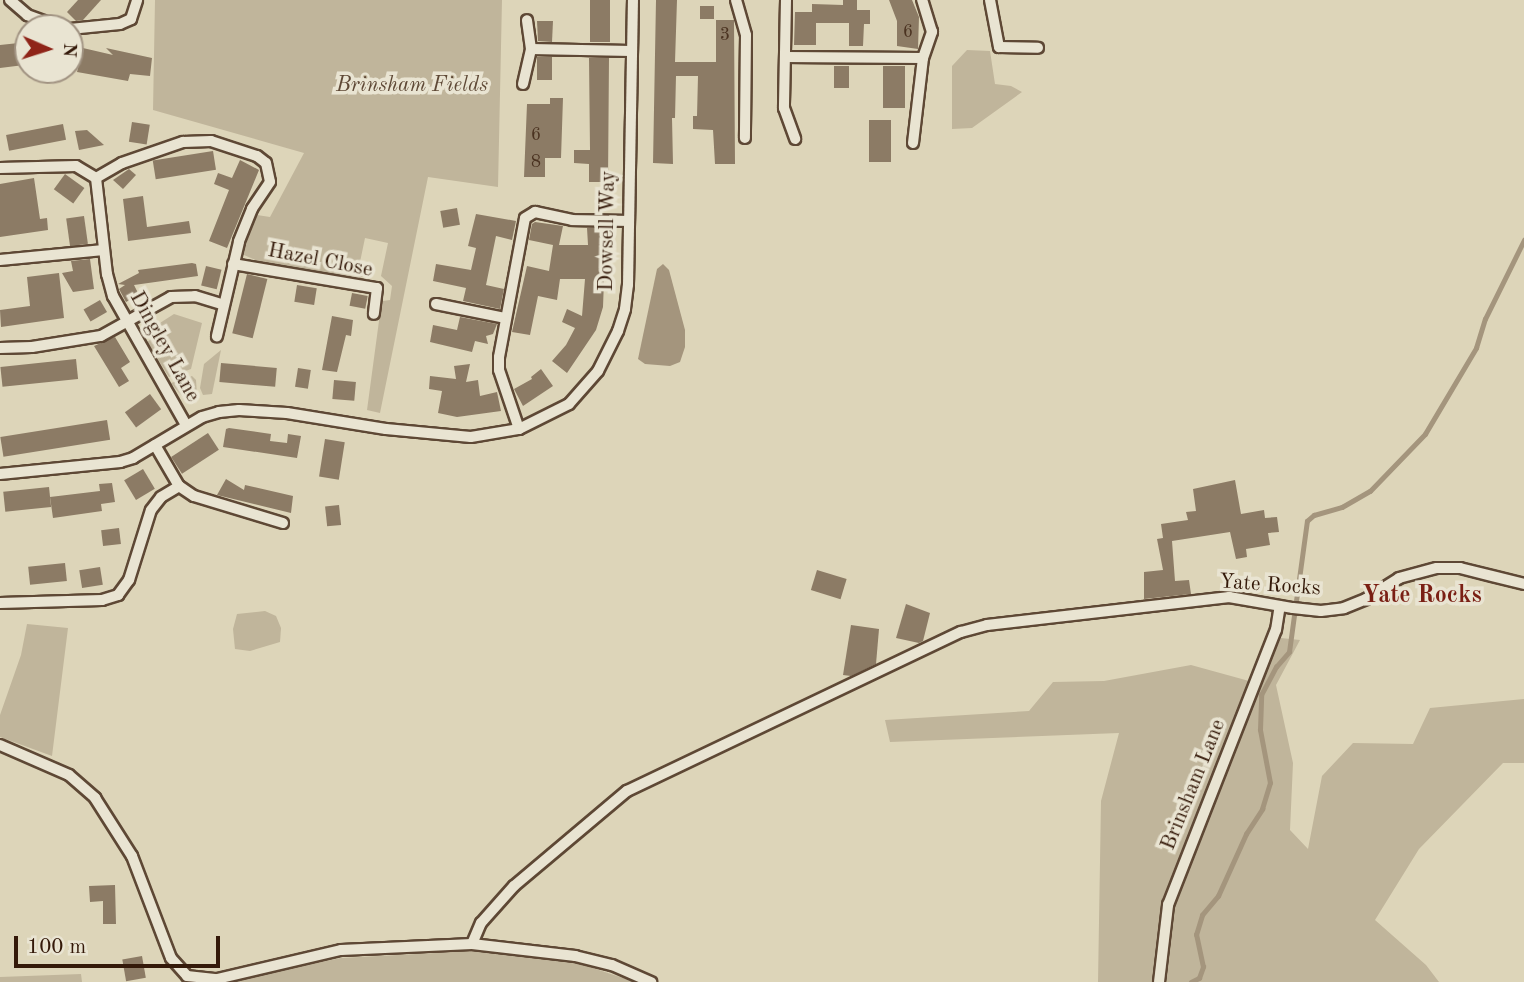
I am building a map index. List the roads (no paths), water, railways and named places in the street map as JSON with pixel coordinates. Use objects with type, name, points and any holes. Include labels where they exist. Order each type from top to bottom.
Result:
[{"type":"street","points":[[10,0],[26,14]]},
{"type":"street","points":[[84,28],[120,24],[131,19],[137,0]]},
{"type":"street","name":"Dowsell Way","points":[[0,474],[120,462],[186,425],[219,412],[239,410],[471,438],[519,429],[569,404],[587,386],[609,352],[618,331],[626,297],[633,0]]},
{"type":"street","points":[[736,0],[746,35],[745,138]]},
{"type":"street","points":[[786,0],[784,108],[794,139]]},
{"type":"street","points":[[913,143],[923,58],[932,32],[922,0]]},
{"type":"street","points":[[990,0],[999,47],[1038,48]]},
{"type":"street","points":[[523,83],[531,49],[527,20]]},
{"type":"street","points":[[531,49],[631,51]]},
{"type":"street","points":[[785,57],[923,58]]},
{"type":"street","points":[[0,168],[76,166],[96,178],[122,163],[183,142],[211,141],[257,156],[266,163],[270,182],[252,209],[233,264],[217,336]]},
{"type":"street","name":"Dingley Lane","points":[[96,178],[104,250],[113,296],[125,322],[186,425]]},
{"type":"street","points":[[519,429],[499,370],[505,318],[525,218],[535,212],[572,220],[628,220]]},
{"type":"street","points":[[0,260],[104,250]]},
{"type":"street","name":"Hazel Close","points":[[233,264],[377,288],[374,314]]},
{"type":"street","points":[[0,348],[79,341],[101,336],[171,297],[195,296],[224,304]]},
{"type":"street","points":[[436,304],[505,318]]},
{"type":"street","points":[[155,444],[179,486],[208,502],[283,523]]},
{"type":"street","points":[[0,603],[102,600],[118,595],[129,580],[151,510],[161,497],[179,486]]},
{"type":"street","name":"Yate Rocks","points":[[472,944],[481,923],[514,886],[627,791],[961,632],[987,625],[1229,597],[1321,611],[1366,599],[1399,578],[1437,568],[1460,568],[1524,584]]},
{"type":"street","name":"Brinsham Lane","points":[[1159,982],[1168,905],[1276,630],[1280,606]]},
{"type":"street","points":[[0,745],[69,775],[95,798],[132,856],[171,958],[187,976],[217,979],[341,950],[472,944],[575,956],[612,965],[651,982]]},
{"type":"waterway","points":[[1191,982],[1199,978],[1203,967],[1196,935],[1202,915],[1218,896],[1246,834],[1262,809],[1270,783],[1260,730],[1261,695],[1276,667],[1289,652],[1307,521],[1314,515],[1342,507],[1370,491],[1425,434],[1476,348],[1485,319],[1524,240]]},
{"type":"district","name":"Yate Rocks","points":[[1422,597]]},
{"type":"park label","name":"Brinsham Fields","points":[[412,86]]}]
